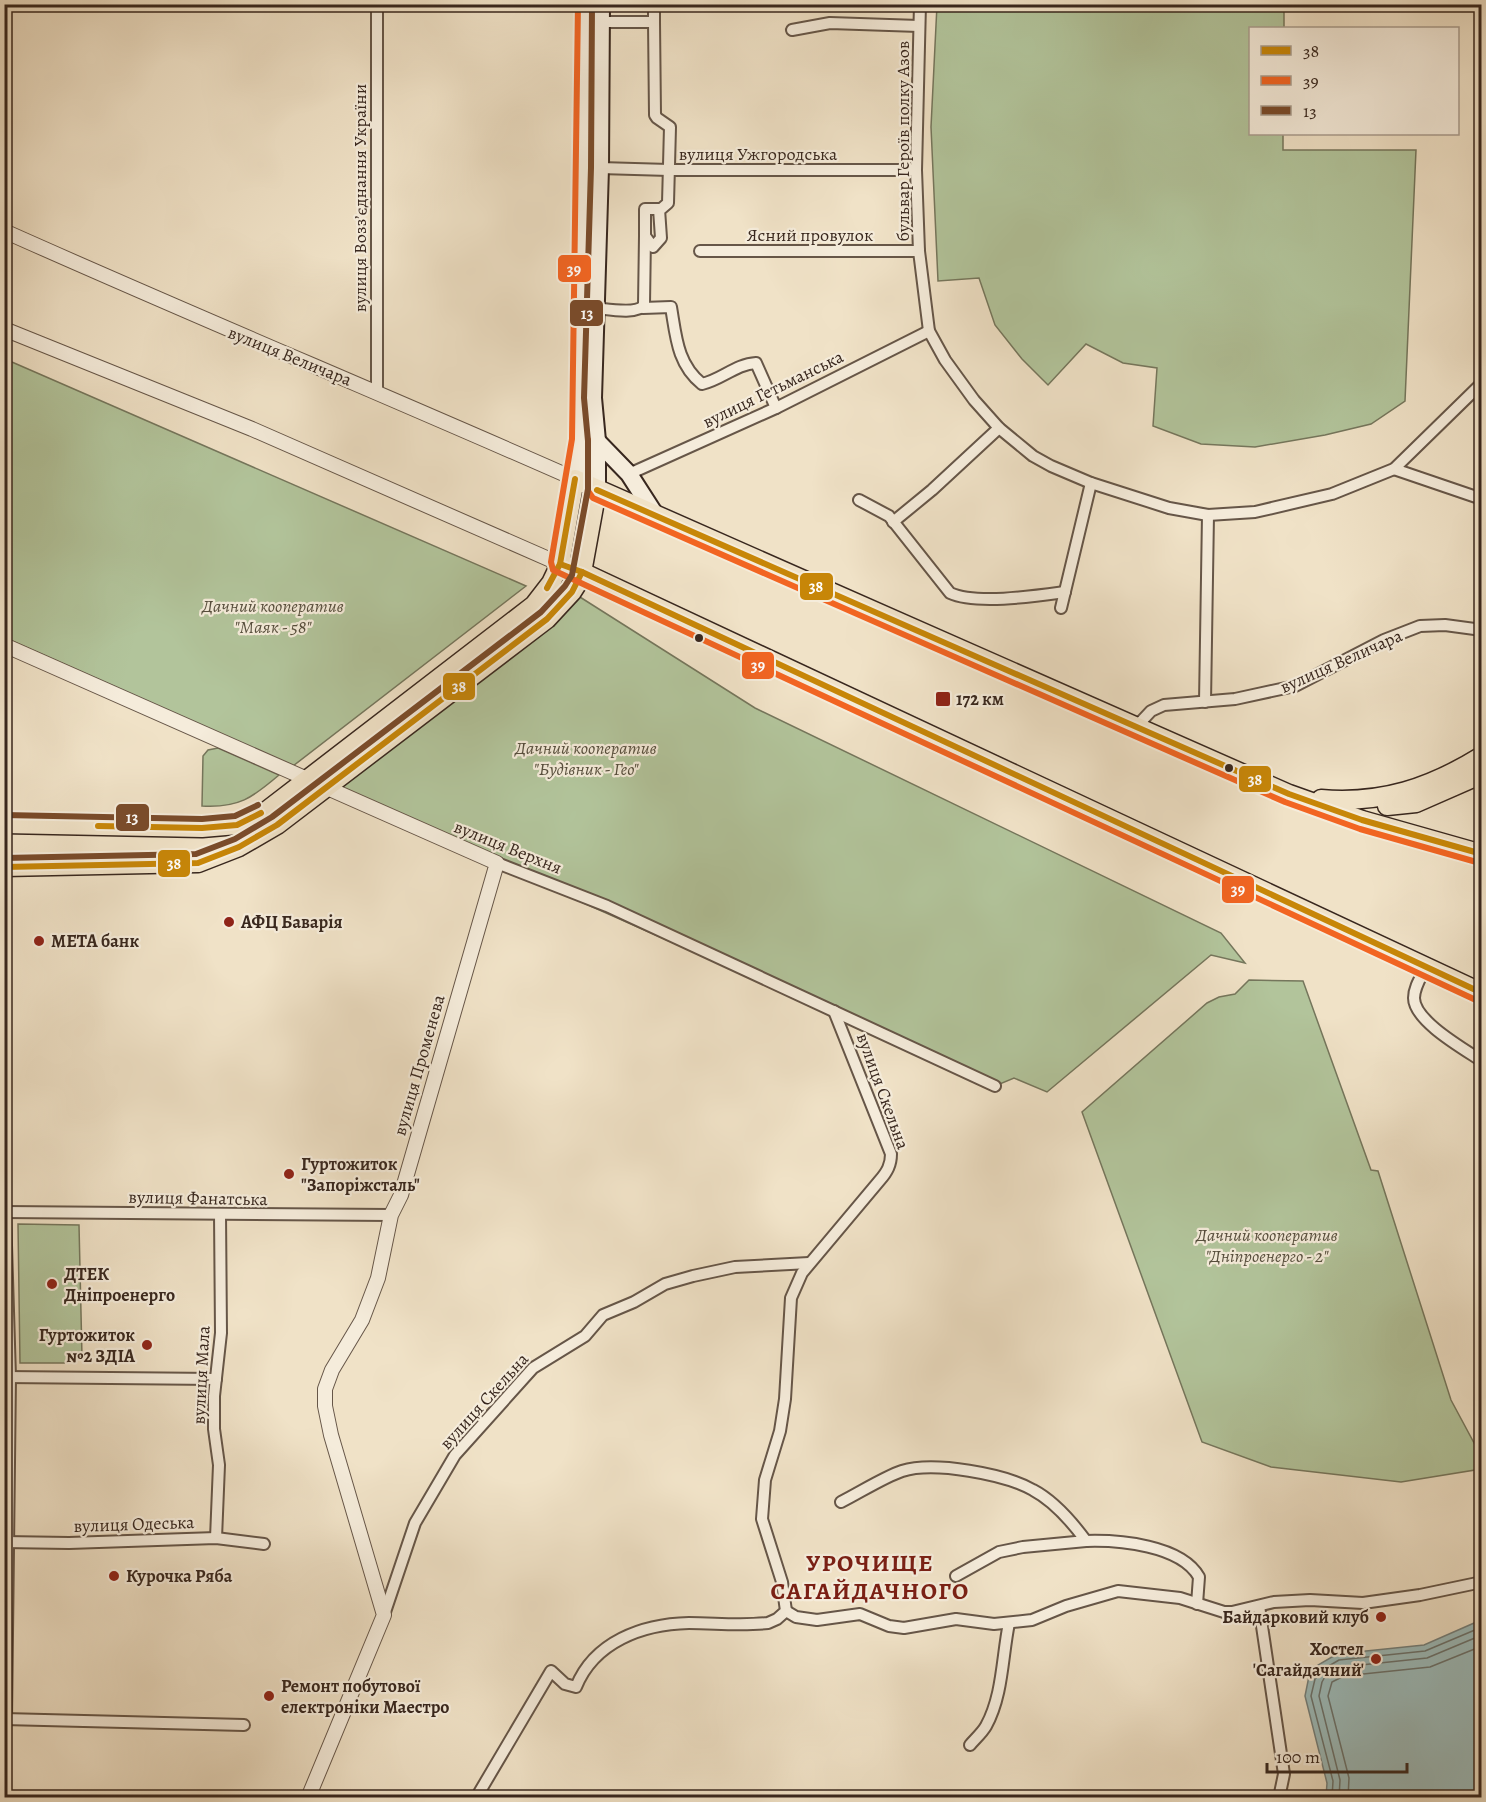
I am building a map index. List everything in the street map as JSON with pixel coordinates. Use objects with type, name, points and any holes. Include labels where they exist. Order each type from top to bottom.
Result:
[{"type":"main road","points":[[4,867],[198,862],[239,847],[277,825],[547,619],[572,592],[582,572],[597,490],[589,441],[587,4]]},
{"type":"main road","points":[[4,824],[202,828],[237,825],[265,812],[534,605],[551,583],[560,564],[575,479],[589,441],[593,398],[600,168],[601,4]]},
{"type":"main road","points":[[589,441],[629,474],[656,516]]},
{"type":"main road","points":[[575,479],[1289,794],[1362,820],[1482,854]]},
{"type":"main road","points":[[560,564],[582,572],[1482,993]]},
{"type":"main road","points":[[1330,800],[1365,800],[1409,791],[1451,774],[1482,756]]},
{"type":"main road","points":[[1289,794],[1368,808],[1416,803],[1482,774]]},
{"type":"main road","points":[[202,828],[205,860]]},
{"type":"street","name":"вулиця Воззʼєднання України","points":[[376,392],[377,4]]},
{"type":"street","points":[[643,308],[645,209],[659,209],[668,203],[670,127],[655,115],[654,4]]},
{"type":"street","name":"бульвар Героїв полку Азов","points":[[920,4],[916,170],[919,251],[929,331],[960,382],[999,428],[1033,456],[1091,483],[1169,508],[1208,515],[1237,514],[1277,508],[1332,494],[1394,469],[1482,382]]},
{"type":"street","points":[[601,22],[654,22]]},
{"type":"street","points":[[792,30],[830,23],[920,26]]},
{"type":"street","name":"вулиця Ужгородська","points":[[600,168],[916,170]]},
{"type":"street","name":"вулиця Величара","points":[[4,231],[575,479]]},
{"type":"street","name":"Ясний провулок","points":[[700,251],[919,251]]},
{"type":"street","points":[[595,308],[636,311],[643,308],[671,307],[677,347],[686,368],[702,384],[715,381],[745,364],[756,363],[776,408]]},
{"type":"street","points":[[4,329],[252,429],[560,564]]},
{"type":"street","name":"вулиця Гетьманська","points":[[629,474],[776,408],[929,331]]},
{"type":"street","points":[[893,522],[932,490],[999,428]]},
{"type":"street","points":[[1394,469],[1482,499]]},
{"type":"street","points":[[1061,608],[1091,483]]},
{"type":"street","points":[[859,500],[878,509],[893,522],[950,593],[962,598],[1033,597],[1065,592]]},
{"type":"street","points":[[1205,702],[1208,515]]},
{"type":"street","name":"вулиця Величара","points":[[1136,727],[1151,711],[1164,705],[1235,699],[1295,686],[1384,640],[1420,626],[1445,625],[1482,630]]},
{"type":"street","name":"вулиця Верхня","points":[[4,645],[497,863],[607,906],[995,1086]]},
{"type":"street","name":"вулиця Променева","points":[[384,1615],[331,1435],[324,1397],[325,1389],[332,1370],[362,1320],[378,1278],[391,1215],[401,1195],[497,863]]},
{"type":"street","points":[[1426,967],[1414,989],[1413,1001],[1419,1014],[1482,1061]]},
{"type":"street","name":"вулиця Скельна","points":[[786,1611],[782,1582],[762,1519],[765,1480],[780,1431],[785,1399],[791,1298],[809,1263],[886,1173],[891,1160],[891,1154],[834,1011]]},
{"type":"street","points":[[5,1212],[7,1377],[5,1719],[244,1725]]},
{"type":"street","name":"вулиця Фанатська","points":[[5,1212],[391,1215]]},
{"type":"street","name":"вулиця Мала","points":[[216,1538],[219,1464],[214,1429],[221,1333],[220,1214]]},
{"type":"street","name":"вулиця Скельна","points":[[308,1797],[384,1615],[415,1523],[456,1455],[533,1368],[585,1335],[603,1316],[665,1284],[693,1275],[735,1267],[809,1263]]},
{"type":"street","points":[[7,1377],[216,1379]]},
{"type":"street","points":[[841,1502],[903,1471],[929,1467],[951,1468],[1013,1481],[1034,1490],[1072,1523],[1086,1541]]},
{"type":"street","name":"вулиця Одеська","points":[[6,1542],[69,1543],[216,1538],[264,1544]]},
{"type":"street","points":[[956,1576],[999,1552],[1023,1547],[1086,1541],[1145,1546],[1165,1550],[1192,1568],[1199,1577],[1197,1604]]},
{"type":"street","points":[[476,1797],[551,1671],[566,1684],[576,1687],[582,1672],[597,1654],[612,1642],[670,1624],[768,1623],[786,1611],[796,1617],[817,1620],[860,1614],[889,1626],[904,1628],[956,1619],[1009,1623],[1032,1620],[1066,1606],[1118,1591],[1165,1596],[1224,1612],[1274,1602],[1310,1600],[1363,1603],[1420,1595],[1482,1582]]},
{"type":"street","points":[[1259,1606],[1284,1774],[1279,1797]]},
{"type":"street","points":[[970,1745],[985,1728],[994,1706],[1006,1653],[1009,1623]]},
{"type":"green space","points":[[937,5],[1284,5],[1284,27],[1249,27],[1249,135],[1283,135],[1283,150],[1416,150],[1405,401],[1371,424],[1325,435],[1255,447],[1201,444],[1153,426],[1157,368],[1123,363],[1086,344],[1048,385],[1022,359],[995,325],[979,278],[938,281],[931,127]]},
{"type":"green space","name":"Дачний кооператив \"Маяк - 58\"","points":[[5,359],[526,586],[293,766],[5,638]]},
{"type":"green space","name":"Дачний кооператив \"Будівник - Гео\"","points":[[572,592],[755,708],[1221,933],[1245,963],[1211,955],[1047,1092],[1014,1078],[995,1086],[325,788]]},
{"type":"green space","points":[[218,748],[279,775],[244,800],[226,805],[202,806],[203,756],[208,750]]},
{"type":"green space","name":"Дачний кооператив \"Дніпроенерго - 2\"","points":[[1249,980],[1303,981],[1371,1170],[1378,1171],[1451,1400],[1481,1456],[1481,1469],[1401,1482],[1271,1467],[1202,1442],[1082,1112],[1207,1003],[1219,997],[1235,994]]},
{"type":"green space","points":[[18,1224],[79,1225],[82,1357],[72,1363],[20,1363]]},
{"type":"water","points":[[1481,1620],[1481,1797],[1326,1797],[1327,1783],[1305,1696],[1309,1676],[1318,1665],[1337,1654],[1424,1645]]},
{"type":"transit line","name":"39","points":[[578,4],[572,439],[551,562],[553,570],[1478,1001]]},
{"type":"transit line","name":"13","points":[[4,858],[196,854],[235,839],[272,817],[541,612],[565,586],[572,575],[588,489],[588,441],[584,398],[591,168],[592,4]]},
{"type":"transit line","name":"39","points":[[588,440],[588,491],[593,498],[1285,802],[1360,829],[1480,863]]},
{"type":"transit line","name":"38","points":[[547,588],[560,564],[575,479]]},
{"type":"transit line","name":"38","points":[[597,490],[1289,794],[1362,820],[1482,854]]},
{"type":"transit line","name":"38","points":[[560,564],[582,572],[1482,993]]},
{"type":"transit line","name":"38","points":[[4,867],[198,863],[239,847],[277,825],[547,619],[572,592],[582,572]]},
{"type":"transit line","name":"13","points":[[4,815],[202,819],[235,816],[258,805]]},
{"type":"transit line","name":"38","points":[[98,826],[202,828],[237,825],[261,813]]},
{"type":"place","name":"172 км","points":[[943,699]]},
{"type":"place","name":"АФЦ Баварiя","points":[[229,922]]},
{"type":"place","name":"МЕТА банк","points":[[39,941]]},
{"type":"place","name":"Гуртожиток \"Запоріжсталь\"","points":[[289,1174]]},
{"type":"place","name":"ДТЕК Дніпроенерго","points":[[52,1284]]},
{"type":"place","name":"Гуртожиток №2 ЗДІА","points":[[147,1345]]},
{"type":"place","name":"Курочка Ряба","points":[[114,1576]]},
{"type":"place","name":"Байдарковий клуб","points":[[1381,1617]]},
{"type":"place","name":"Хостел 'Сагайдачний'","points":[[1376,1659]]},
{"type":"place","name":"Ремонт побутової електроніки Маестро","points":[[269,1696]]},
{"type":"district","name":"УРОЧИЩЕ САГАЙДАЧНОГО","points":[[870,1577]]}]
